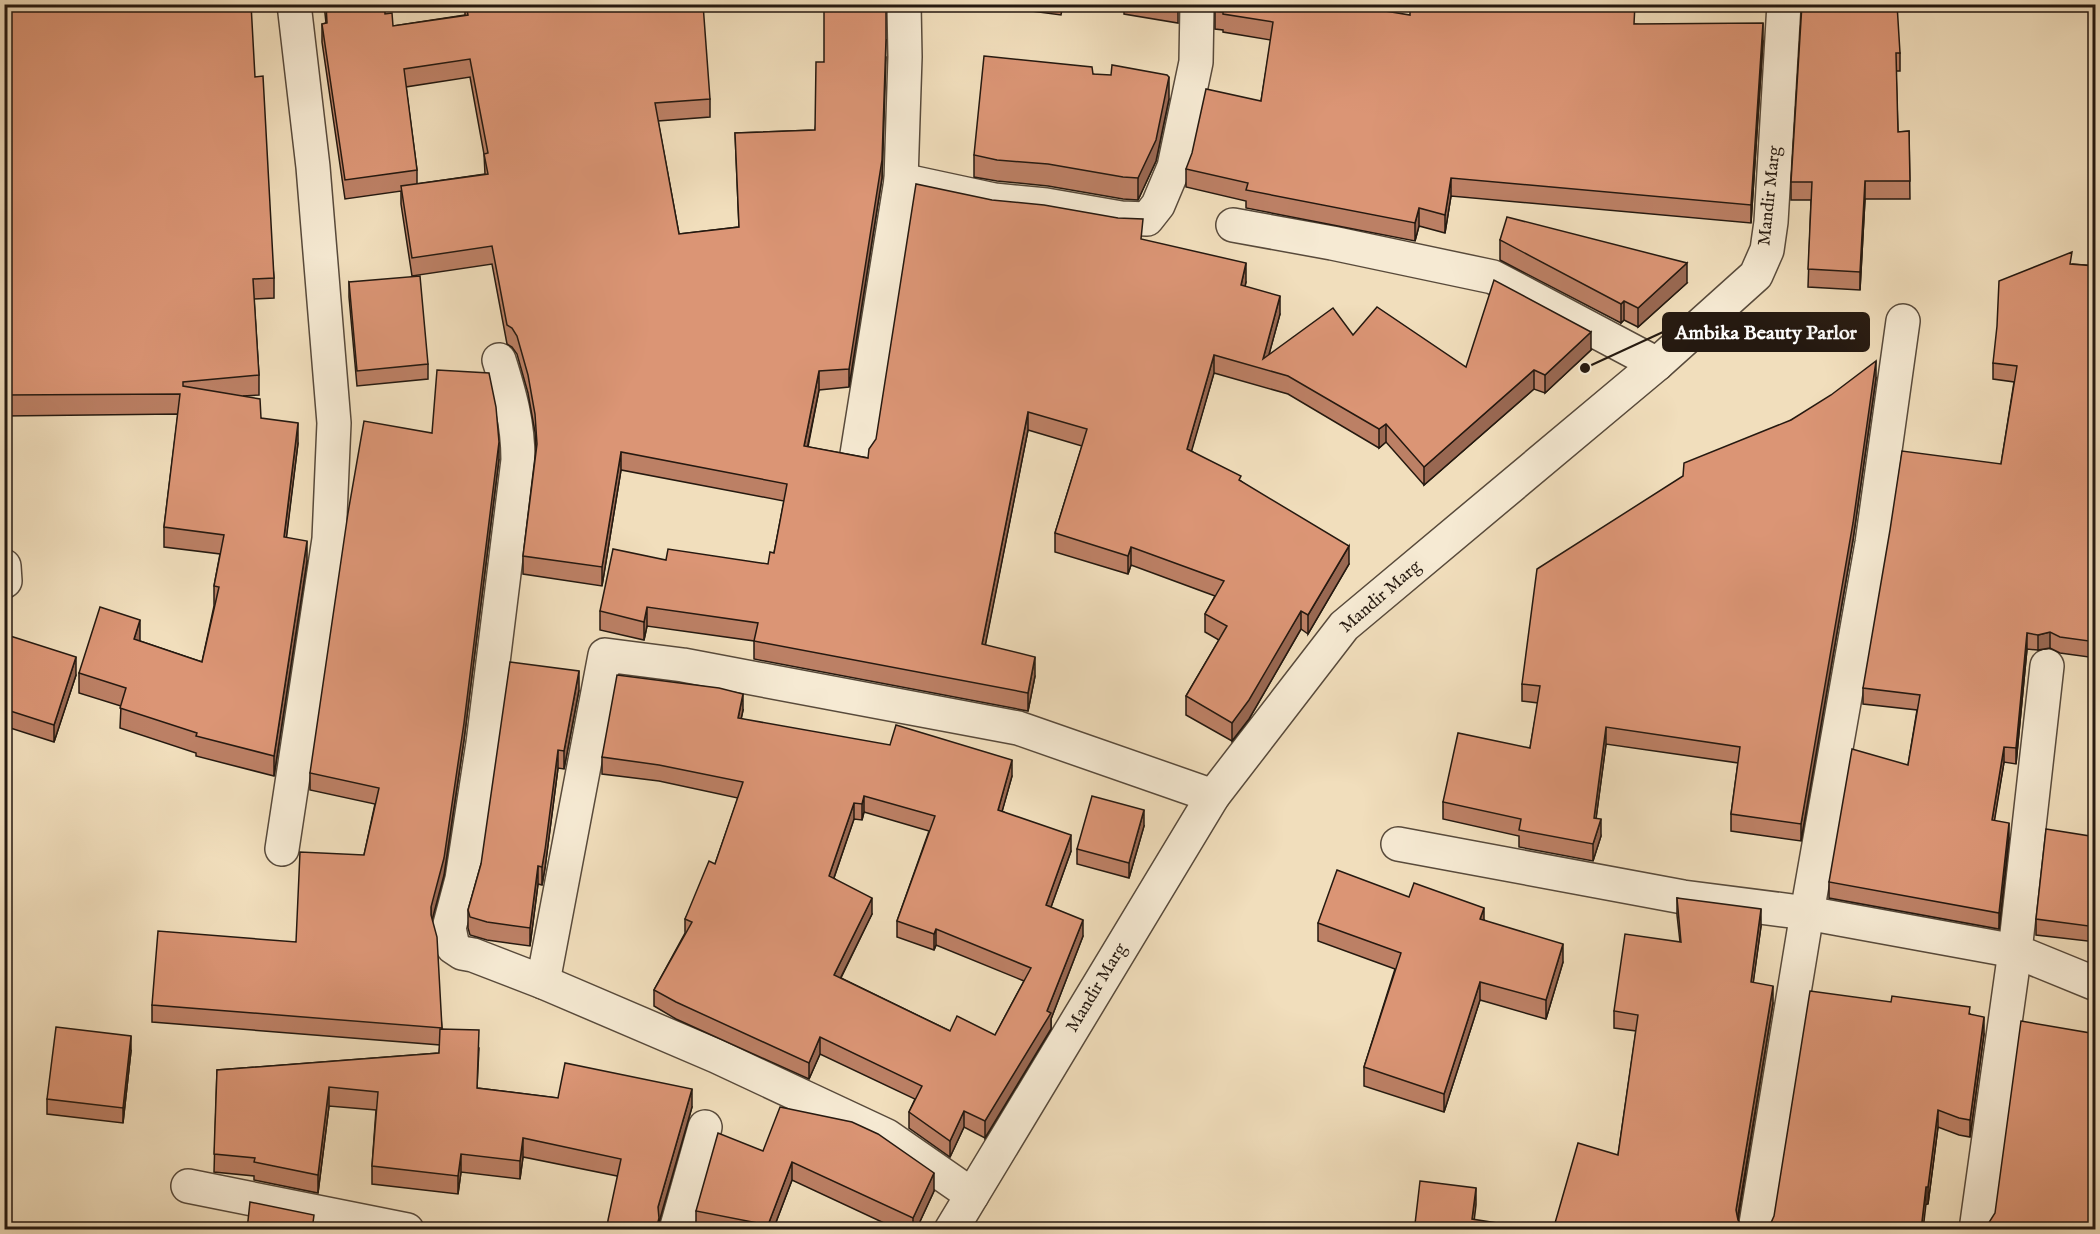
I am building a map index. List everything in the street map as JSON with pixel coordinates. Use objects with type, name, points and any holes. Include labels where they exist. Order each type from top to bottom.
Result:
[{"type":"street","points":[[282,849],[329,539],[334,423],[313,166],[294,4]]},
{"type":"street","points":[[857,454],[901,180],[905,57],[904,4]]},
{"type":"street","points":[[901,180],[994,200],[1046,205],[1121,218],[1147,219],[1158,206],[1174,167],[1196,62],[1197,4]]},
{"type":"street","name":"Mandir Marg","points":[[951,1230],[1213,796],[1344,626],[1657,364],[1755,274],[1767,250],[1771,222],[1784,4]]},
{"type":"street","points":[[1233,225],[1332,243],[1492,277],[1657,364]]},
{"type":"street","points":[[1755,1230],[1807,913],[1872,543],[1903,321]]},
{"type":"street","points":[[499,360],[514,408],[518,434],[518,460],[483,743],[462,879],[449,928],[453,947],[462,953],[473,955],[543,982],[716,1056],[886,1137],[972,1195]]},
{"type":"street","points":[[4,566],[5,581]]},
{"type":"street","points":[[543,982],[605,655],[683,665],[1018,728],[1213,796]]},
{"type":"street","points":[[1976,1230],[2015,951],[2047,666]]},
{"type":"street","points":[[1398,844],[1683,897],[1807,913],[2015,951],[2096,984]]},
{"type":"street","points":[[676,1230],[705,1127]]},
{"type":"street","points":[[188,1186],[407,1230]]},
{"type":"building","points":[[4,4],[251,4],[255,77],[263,76],[274,278],[253,279],[259,375],[183,382],[183,386],[260,399],[261,418],[298,423],[284,537],[307,541],[274,756],[196,736],[197,733],[120,708],[126,688],[79,673],[100,607],[140,620],[134,639],[202,662],[219,587],[214,586],[224,535],[164,527],[180,394],[4,395]]},
{"type":"building","points":[[326,4],[384,4],[385,14],[392,13],[393,26],[468,15],[466,4],[632,4],[632,7],[636,9],[703,4],[710,99],[655,103],[679,234],[739,227],[735,133],[815,130],[816,62],[824,62],[824,4],[886,4],[882,160],[849,369],[819,371],[804,446],[868,458],[869,449],[876,439],[916,184],[992,200],[1044,205],[1118,218],[1143,219],[1141,239],[1246,263],[1241,285],[1280,296],[1263,359],[1333,308],[1353,335],[1377,307],[1466,367],[1494,280],[1591,332],[1545,375],[1534,370],[1424,467],[1386,424],[1379,429],[1288,376],[1214,355],[1187,449],[1241,476],[1239,480],[1349,546],[1308,615],[1301,611],[1249,700],[1232,723],[1186,696],[1227,626],[1205,614],[1224,581],[1131,547],[1128,556],[1055,533],[1087,429],[1028,412],[982,644],[1035,657],[1028,693],[754,641],[758,623],[647,607],[644,622],[600,611],[613,549],[666,560],[668,549],[768,564],[770,552],[774,553],[787,484],[621,452],[602,567],[523,556],[537,444],[535,414],[528,375],[517,336],[507,325],[492,246],[412,258],[401,186],[488,174],[484,154],[488,153],[470,59],[404,69],[417,170],[345,180],[322,24],[327,23]]},
{"type":"building","points":[[1215,4],[1343,4],[1410,15],[1410,6],[1416,7],[1416,4],[1635,4],[1634,24],[1763,23],[1751,205],[1451,178],[1445,215],[1419,208],[1415,223],[1246,190],[1248,183],[1186,169],[1192,153],[1206,89],[1261,101],[1273,22],[1223,14],[1223,12],[1215,11]]},
{"type":"building","points":[[1802,4],[1897,4],[1900,53],[1896,53],[1898,132],[1909,131],[1910,181],[1865,181],[1860,272],[1808,269],[1812,182],[1791,182]]},
{"type":"building","points":[[984,56],[1092,67],[1093,74],[1111,75],[1112,65],[1167,75],[1169,77],[1156,140],[1138,178],[974,155]]},
{"type":"building","points":[[1507,217],[1687,263],[1638,308],[1624,301],[1621,304],[1500,240]]},
{"type":"building","points":[[2072,252],[2070,264],[2096,266],[2096,642],[2060,637],[2050,632],[2038,635],[2027,633],[2016,748],[2004,747],[1992,820],[2009,823],[1999,913],[1829,882],[1852,749],[1908,765],[1920,695],[1863,688],[1902,451],[2001,464],[2017,366],[1993,363],[1999,281]]},
{"type":"building","points":[[420,276],[428,364],[357,371],[349,282]]},
{"type":"building","points":[[1876,361],[1853,523],[1801,824],[1731,814],[1740,747],[1606,727],[1594,818],[1601,819],[1593,844],[1519,830],[1521,819],[1443,802],[1458,733],[1530,748],[1540,686],[1522,684],[1537,569],[1683,476],[1684,463],[1791,420],[1831,395]]},
{"type":"building","points":[[437,370],[489,373],[496,407],[499,442],[464,723],[444,858],[431,907],[437,937],[442,1028],[152,1005],[158,931],[296,942],[300,852],[364,855],[379,788],[310,773],[348,513],[364,421],[432,433]]},
{"type":"building","points":[[4,634],[76,657],[54,725],[4,709]]},
{"type":"building","points":[[510,662],[579,671],[564,751],[558,750],[545,850],[542,867],[538,866],[530,928],[487,922],[470,917],[468,910],[481,864]]},
{"type":"building","points":[[617,675],[719,688],[743,694],[738,718],[890,745],[896,725],[1012,760],[998,810],[1071,835],[1046,905],[1083,920],[1047,1011],[1051,1013],[985,1121],[964,1111],[950,1141],[909,1112],[922,1086],[820,1037],[809,1063],[654,990],[692,922],[685,919],[709,861],[715,864],[743,782],[659,765],[602,757]],"holes":[[[864,796],[935,816],[897,921],[934,934],[936,929],[1031,968],[995,1035],[957,1016],[950,1031],[834,975],[872,898],[829,876],[854,803],[862,804]]]},
{"type":"building","points":[[1092,796],[1144,810],[1129,863],[1077,849]]},
{"type":"building","points":[[4,805],[11,805],[10,859],[4,859]]},
{"type":"building","points":[[2046,829],[2096,837],[2096,927],[2036,919]]},
{"type":"building","points":[[1337,870],[1409,897],[1414,883],[1484,908],[1480,919],[1563,944],[1546,1000],[1480,982],[1444,1094],[1364,1067],[1401,953],[1318,923]]},
{"type":"building","points":[[1677,898],[1761,909],[1751,982],[1773,986],[1736,1210],[1738,1220],[1747,1230],[1553,1230],[1578,1143],[1618,1155],[1638,1015],[1614,1011],[1625,934],[1681,942]]},
{"type":"building","points":[[1810,991],[1891,1002],[1892,996],[1970,1007],[1969,1014],[1984,1017],[1970,1120],[1938,1110],[1921,1230],[1763,1230],[1770,1225],[1774,1216]]},
{"type":"building","points":[[2021,1021],[2096,1034],[2096,1230],[1987,1230],[1995,1213]]},
{"type":"building","points":[[56,1027],[131,1036],[123,1108],[47,1099]]},
{"type":"building","points":[[440,1029],[479,1030],[477,1088],[558,1098],[565,1063],[692,1089],[658,1207],[659,1218],[656,1230],[607,1230],[621,1159],[523,1138],[520,1161],[461,1154],[458,1176],[372,1166],[378,1092],[329,1087],[318,1175],[254,1162],[255,1158],[214,1154],[217,1070],[439,1053]]},
{"type":"building","points":[[780,1107],[852,1122],[878,1134],[934,1173],[913,1218],[792,1162],[768,1225],[696,1211],[718,1133],[763,1151]]},
{"type":"building","points":[[1420,1181],[1476,1188],[1472,1219],[1541,1230],[1409,1230],[1410,1224],[1415,1224]]},
{"type":"building","points":[[250,1202],[314,1215],[312,1230],[247,1230]]},
{"type":"building","points":[[368,1225],[398,1229],[398,1230],[367,1230]]},
{"type":"place","name":"Ambika Beauty Parlor","points":[[1585,368]]}]
